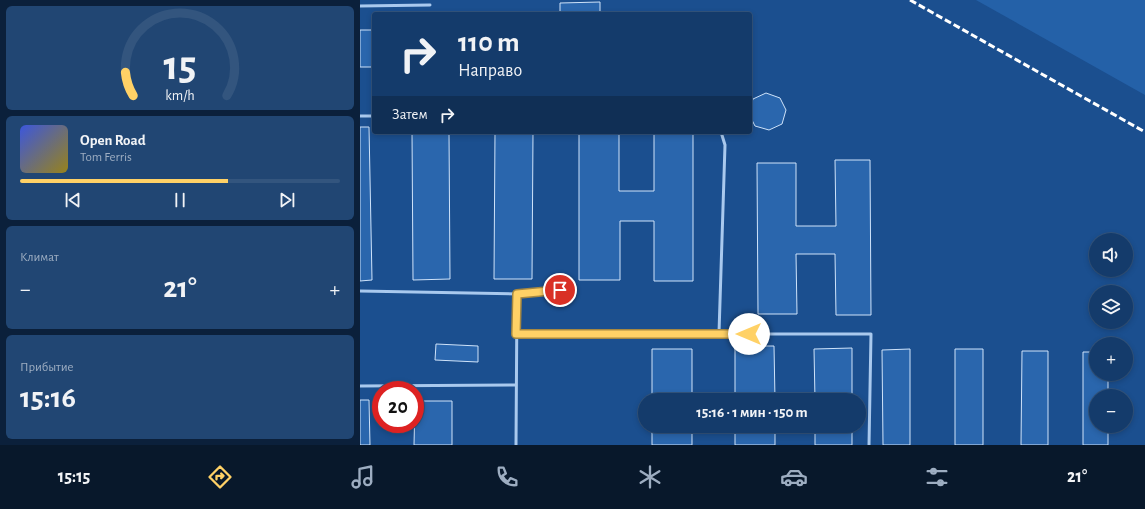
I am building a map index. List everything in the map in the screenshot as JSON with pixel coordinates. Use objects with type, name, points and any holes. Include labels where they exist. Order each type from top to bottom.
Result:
[{"type":"lane","points":[[360,6],[430,4]]},
{"type":"lane","points":[[360,116],[372,116]]},
{"type":"lane","points":[[718,333],[725,145],[722,134]]},
{"type":"lane","points":[[360,291],[517,294],[560,290]]},
{"type":"lane","points":[[516,445],[517,294]]},
{"type":"lane","points":[[516,334],[871,334],[869,445]]},
{"type":"lane","points":[[360,386],[516,385]]},
{"type":"shaded area","points":[[976,0],[1145,0],[1145,95]]},
{"type":"building","points":[[600,2],[600,12],[560,12],[560,3]]},
{"type":"building","points":[[360,30],[372,30],[372,67],[360,67]]},
{"type":"building","points":[[766,93],[780,98],[786,110],[782,124],[769,130],[755,126],[752,120],[753,99]]},
{"type":"building","points":[[360,127],[369,127],[372,280],[360,281]]},
{"type":"building","points":[[412,134],[449,134],[450,279],[413,280]]},
{"type":"building","points":[[495,134],[533,134],[532,279],[494,279]]},
{"type":"building","points":[[579,134],[619,134],[619,191],[654,191],[654,134],[693,134],[693,281],[654,281],[654,221],[620,221],[620,280],[579,280]]},
{"type":"building","points":[[835,160],[870,160],[871,315],[836,315],[835,254],[796,254],[797,314],[758,314],[757,163],[796,163],[796,226],[836,226]]},
{"type":"building","points":[[436,344],[478,346],[478,362],[435,360]]},
{"type":"building","points":[[735,346],[774,346],[775,393],[735,393]]},
{"type":"building","points":[[852,348],[852,393],[815,393],[814,349]]},
{"type":"building","points":[[652,349],[692,349],[692,393],[652,393]]},
{"type":"building","points":[[910,349],[910,445],[883,445],[882,350]]},
{"type":"building","points":[[955,349],[983,349],[983,445],[955,445]]},
{"type":"building","points":[[1022,351],[1048,351],[1048,445],[1021,445]]},
{"type":"building","points":[[1083,352],[1089,352],[1089,381],[1108,381],[1108,389],[1089,389],[1089,433],[1108,433],[1108,445],[1083,445]]},
{"type":"building","points":[[360,400],[369,400],[370,445],[360,445]]},
{"type":"building","points":[[424,401],[452,401],[452,445],[414,445],[414,433],[424,433]]},
{"type":"building","points":[[652,433],[692,433],[692,445],[652,445]]},
{"type":"building","points":[[735,433],[775,433],[775,445],[735,445]]},
{"type":"building","points":[[815,433],[852,433],[852,445],[815,445]]},
{"type":"railway","points":[[910,0],[1145,132]]},
{"type":"route","points":[[560,290],[517,294],[516,334],[749,334]]}]
